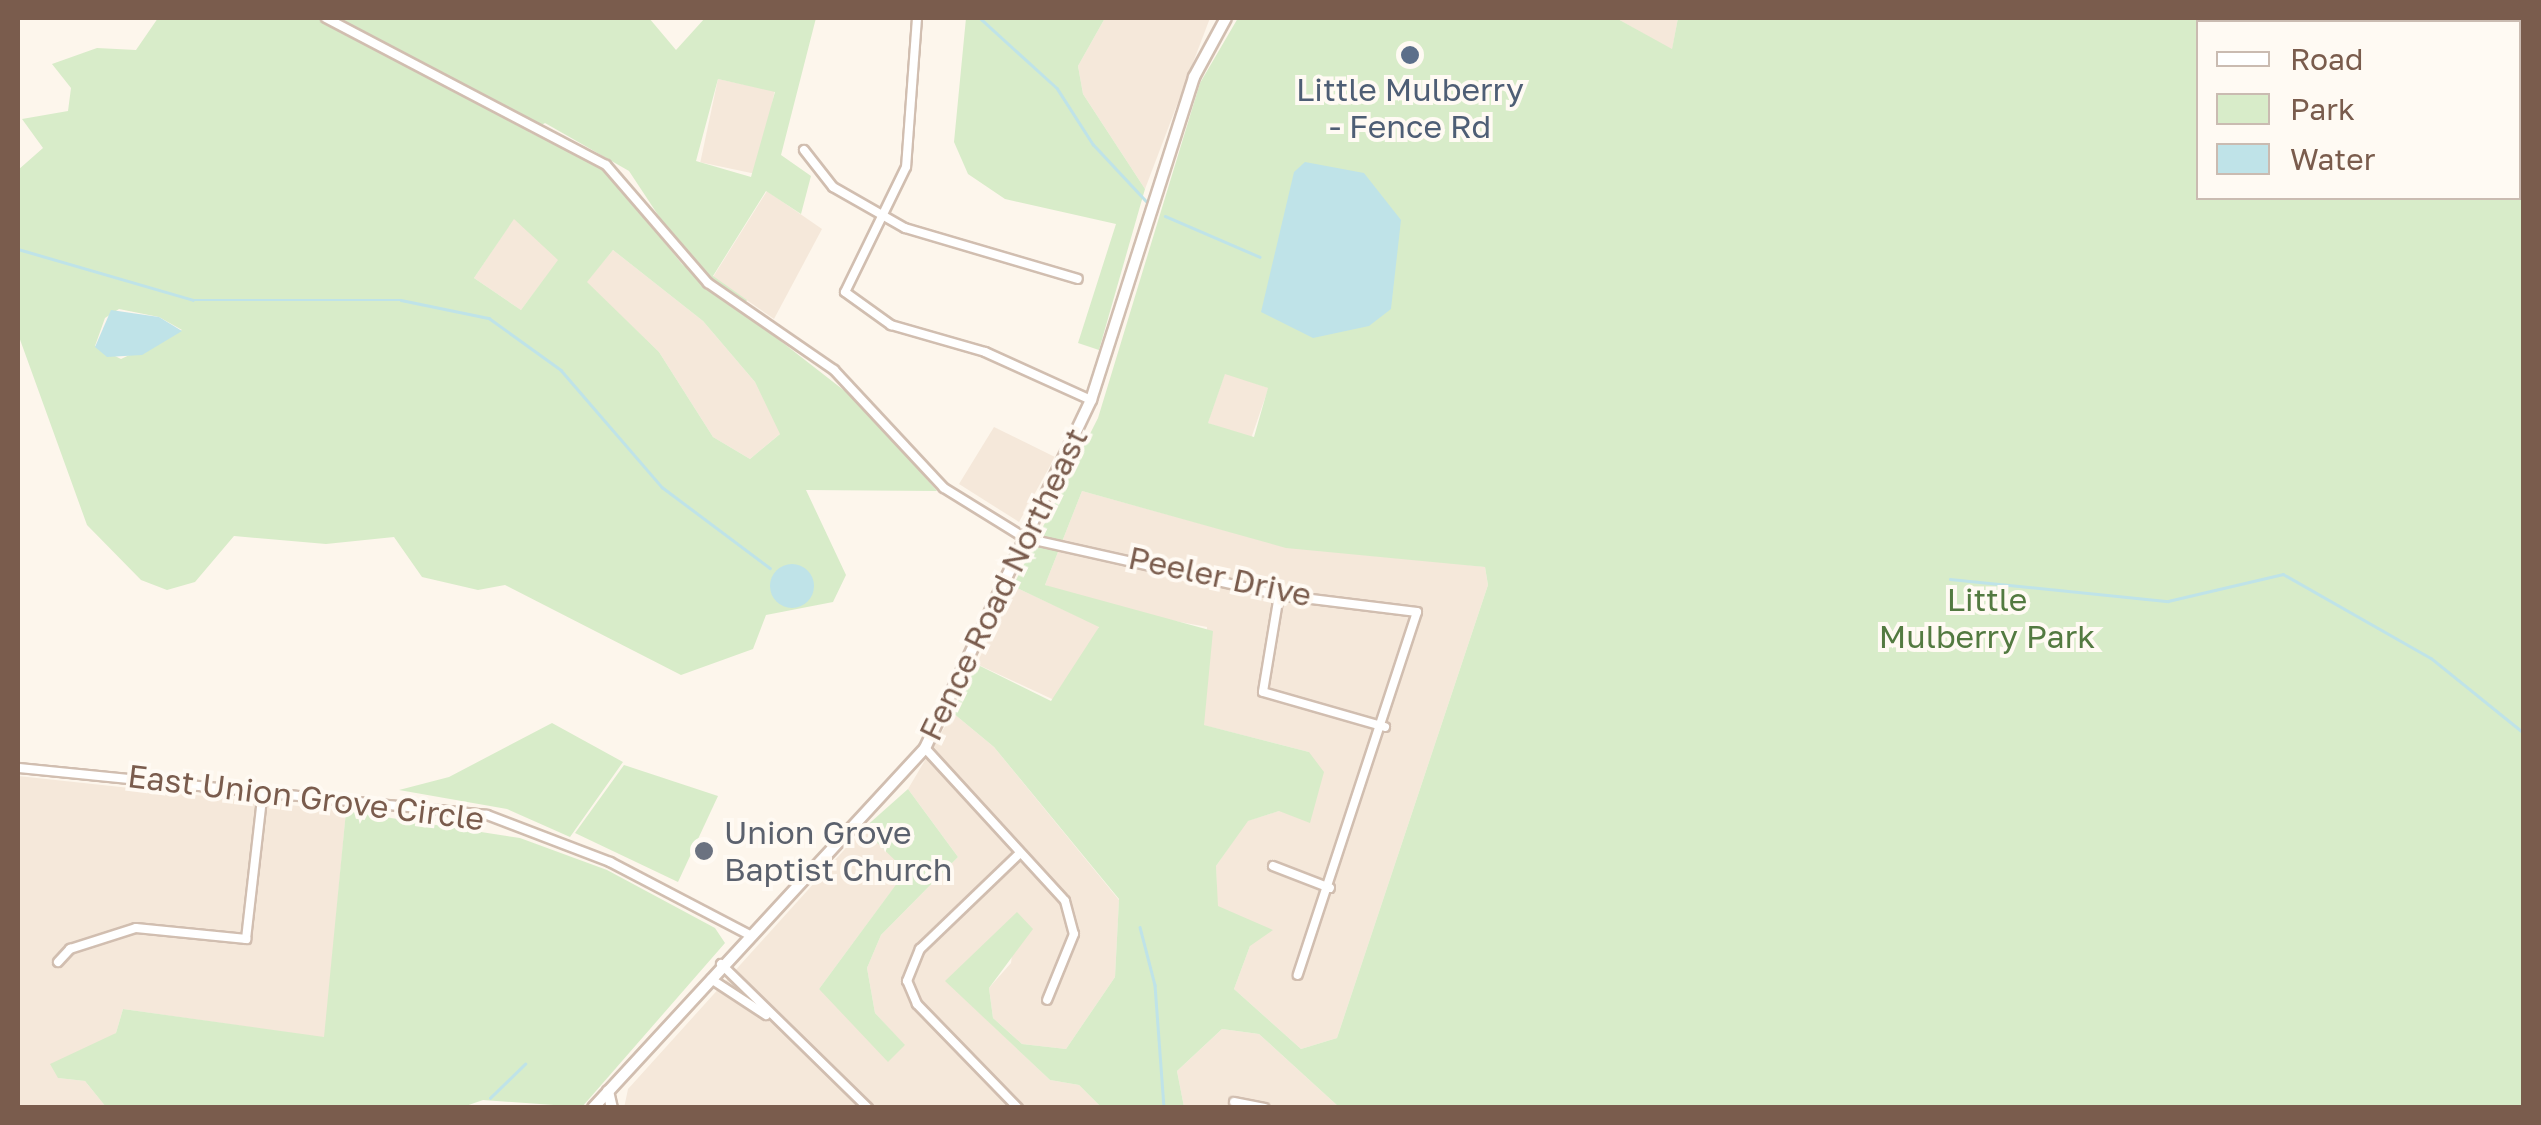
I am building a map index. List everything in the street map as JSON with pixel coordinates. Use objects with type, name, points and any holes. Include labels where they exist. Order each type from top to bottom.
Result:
[{"type":"street","name":"Peeler Drive","points":[[326,18],[606,165],[708,283],[834,370],[944,488],[1025,538],[1279,595],[1417,612],[1385,727]]},
{"type":"street","points":[[918,18],[906,166],[849,297],[891,325],[985,352],[1091,400]]},
{"type":"street","name":"Fence Road Northeast","points":[[593,1108],[748,934],[925,748],[1091,400],[1190,89],[1226,18]]},
{"type":"street","points":[[804,150],[833,188],[884,215],[1078,279]]},
{"type":"street","points":[[1279,595],[1263,692],[1385,727],[1298,976]]},
{"type":"street","points":[[925,748],[959,774],[978,814],[1019,854],[1072,917],[1046,1000]]},
{"type":"street","name":"East Union Grove Circle","points":[[18,768],[487,814],[610,862],[748,934]]},
{"type":"street","points":[[58,962],[70,949],[136,928],[246,940],[262,790]]},
{"type":"street","points":[[1018,1108],[917,1004],[907,981],[920,949],[1019,854]]},
{"type":"street","points":[[1273,866],[1330,888]]},
{"type":"street","points":[[721,964],[868,1108]]},
{"type":"street","points":[[710,978],[770,1016]]},
{"type":"street","points":[[608,1091],[612,1108]]},
{"type":"street","points":[[1234,1102],[1264,1108]]},
{"type":"shaded area","points":[[1105,18],[1210,18],[1145,189],[1083,94],[1078,66]]},
{"type":"shaded area","points":[[1616,18],[1678,18],[1672,50]]},
{"type":"shaded area","points":[[718,79],[775,91],[757,174],[700,162]]},
{"type":"shaded area","points":[[767,191],[822,229],[774,319],[713,277]]},
{"type":"shaded area","points":[[514,218],[559,260],[521,310],[474,278]]},
{"type":"shaded area","points":[[613,250],[703,321],[755,382],[781,433],[750,459],[713,437],[659,352],[586,282]]},
{"type":"shaded area","points":[[1225,373],[1268,388],[1251,438],[1208,423]]},
{"type":"shaded area","points":[[994,427],[1055,457],[1019,522],[959,484]]},
{"type":"shaded area","points":[[1082,491],[1264,541],[1485,567],[1488,585],[1337,1038],[1301,1049],[1234,989],[1250,946],[1217,906],[1216,866],[1247,821],[1279,811],[1309,752],[1203,725],[1207,627],[1105,608],[1045,585]]},
{"type":"shaded area","points":[[1013,586],[1099,626],[1063,704],[977,664]]},
{"type":"shaded area","points":[[953,713],[994,747],[1119,900],[1115,977],[1066,1049],[1022,1044],[993,1018],[989,988],[1011,963],[1017,913],[946,981],[1050,1080],[1079,1085],[1101,1107],[624,1108],[628,1089],[863,829],[907,870],[819,989],[905,1046],[875,1013],[867,968],[881,935],[958,857],[908,789]]},
{"type":"shaded area","points":[[18,776],[346,811],[325,1038],[123,1009],[116,1033],[58,1078],[85,1081],[106,1107],[18,1108]]},
{"type":"shaded area","points":[[1222,1029],[1259,1034],[1339,1107],[1184,1107],[1177,1071]]},
{"type":"green space","points":[[158,18],[649,18],[676,50],[705,18],[816,18],[781,155],[811,176],[801,214],[766,191],[713,276],[747,300],[743,307],[691,265],[629,171],[545,123],[529,132],[604,168],[682,264],[864,406],[937,491],[806,490],[846,575],[833,602],[766,615],[753,649],[681,675],[505,585],[478,590],[422,577],[394,537],[326,544],[234,536],[195,582],[167,590],[141,580],[87,525],[18,334],[18,170],[43,148],[22,119],[68,111],[71,88],[52,64],[97,48],[136,50]],"holes":[[[718,79],[775,92],[751,177],[696,161]],[[514,219],[558,260],[521,310],[474,278]],[[613,250],[703,321],[755,382],[780,434],[750,459],[713,437],[659,352],[587,282]],[[119,309],[159,317],[182,330],[121,359],[95,346],[105,318]]]},
{"type":"green space","points":[[966,18],[1105,18],[1078,66],[1083,94],[1145,189],[1099,350],[1078,343],[1116,224],[1005,199],[968,174],[954,142]]},
{"type":"green space","name":"Little Mulberry Park","points":[[1238,18],[1616,18],[1672,49],[1678,18],[2523,18],[2523,1107],[1339,1107],[1259,1034],[1222,1029],[1177,1071],[1184,1107],[1101,1107],[1079,1085],[1050,1080],[945,981],[1017,912],[1033,929],[989,988],[993,1018],[1022,1044],[1066,1049],[1115,977],[1119,899],[994,747],[953,713],[974,663],[1051,701],[1099,627],[1013,586],[1098,418],[1200,83]],"holes":[[[1225,374],[1268,388],[1254,437],[1208,423]],[[1082,491],[1286,548],[1485,567],[1488,585],[1337,1038],[1301,1049],[1234,989],[1250,946],[1273,930],[1218,906],[1216,866],[1248,821],[1279,811],[1310,823],[1324,772],[1309,752],[1204,725],[1213,631],[1045,585]]]},
{"type":"green space","points":[[552,723],[623,762],[570,837],[507,809],[399,790],[449,777]]},
{"type":"green space","points":[[624,765],[718,796],[678,882],[575,833]]},
{"type":"green space","points":[[908,789],[958,857],[881,935],[867,968],[875,1013],[905,1045],[888,1062],[819,989],[906,871],[863,829]]},
{"type":"green space","points":[[346,811],[520,838],[607,870],[715,928],[725,943],[582,1107],[483,1100],[460,1108],[106,1107],[85,1081],[58,1078],[50,1064],[116,1033],[123,1009],[324,1037]]},
{"type":"water","points":[[1305,162],[1364,173],[1401,220],[1391,309],[1369,326],[1313,338],[1261,312],[1294,172]]},
{"type":"water","points":[[111,310],[159,317],[182,331],[142,355],[107,357],[95,347]]},
{"type":"water","points":[[792,564],[808,570],[814,586],[808,602],[792,608],[776,602],[770,586],[776,570]]},
{"type":"waterway","points":[[980,18],[1057,88],[1093,144],[1148,203]]},
{"type":"waterway","points":[[1165,216],[1260,257]]},
{"type":"waterway","points":[[18,249],[193,300],[401,300],[489,318],[561,370],[662,487],[770,568]]},
{"type":"waterway","points":[[1950,579],[2168,601],[2283,574],[2431,658],[2524,733]]},
{"type":"waterway","points":[[1140,927],[1155,985],[1164,1108]]},
{"type":"waterway","points":[[490,1098],[525,1064]]},
{"type":"place","name":"Little Mulberry - Fence Rd","points":[[1410,55]]},
{"type":"place","name":"Union Grove Baptist Church","points":[[704,851]]}]
